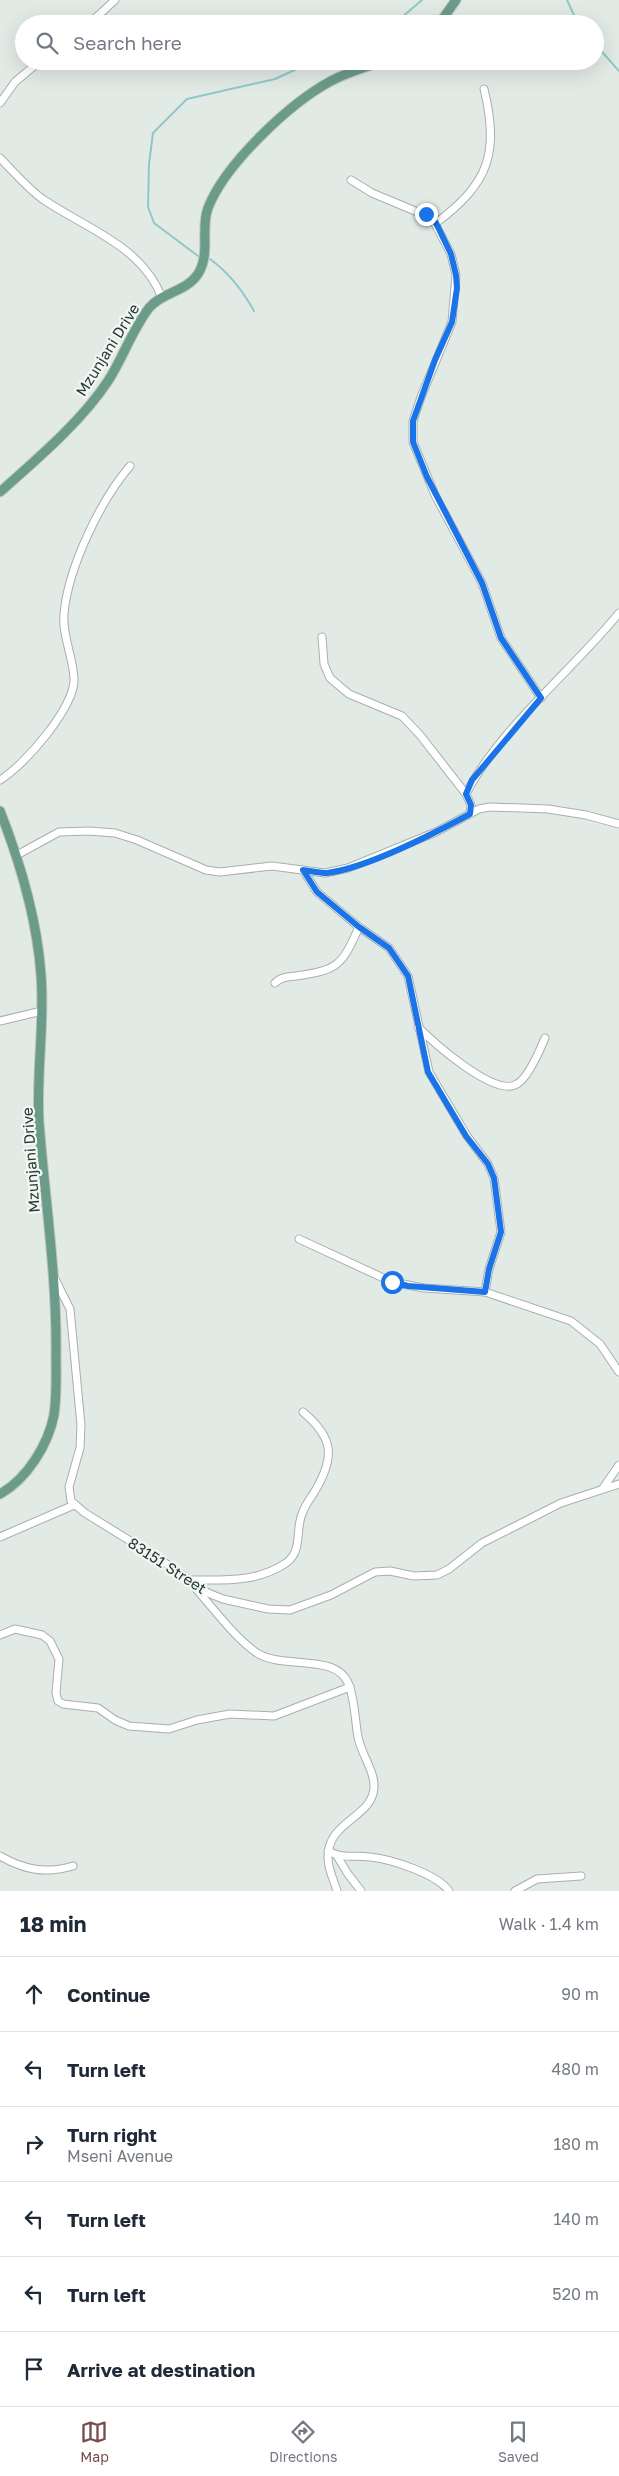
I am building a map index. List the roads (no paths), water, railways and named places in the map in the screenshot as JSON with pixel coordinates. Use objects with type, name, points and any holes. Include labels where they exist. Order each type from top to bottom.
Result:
[{"type":"main road","points":[[445,15],[456,0]]},
{"type":"main road","name":"Mzunjani Drive","points":[[0,492],[94,401],[109,380],[146,313],[162,298],[184,287],[197,275],[204,257],[205,219],[216,191],[237,164],[281,116],[331,81],[360,70]]},
{"type":"main road","name":"Mzunjani Drive","points":[[0,810],[17,855],[31,911],[41,974],[42,1011],[39,1119],[55,1279],[55,1404],[51,1426],[32,1464],[20,1478],[0,1494]]},
{"type":"street","points":[[98,15],[115,0]]},
{"type":"street","points":[[0,103],[15,82],[29,70]]},
{"type":"street","points":[[436,223],[468,197],[486,164],[491,128],[484,90]]},
{"type":"street","points":[[0,158],[44,200],[95,228],[131,253],[156,282],[162,298]]},
{"type":"street","points":[[351,180],[364,189],[388,200],[426,214],[436,223],[451,254],[456,275],[455,306],[452,322],[435,360],[416,413],[412,433],[413,442],[427,477],[482,583],[501,638],[541,698]]},
{"type":"street","points":[[0,780],[8,775],[27,756],[70,701],[74,679],[63,616],[67,591],[80,555],[107,496],[130,466]]},
{"type":"street","points":[[466,794],[480,769],[541,698],[592,646],[619,613]]},
{"type":"street","points":[[322,637],[324,664],[330,678],[349,694],[402,716],[420,734],[466,794],[471,805],[470,814]]},
{"type":"street","points":[[17,855],[59,832],[89,831],[131,838],[206,870],[220,872],[272,866],[325,873],[348,868],[436,832],[479,809],[490,807],[548,809],[586,815],[619,824]]},
{"type":"street","points":[[303,870],[317,892],[359,927],[380,940],[404,968],[413,993],[417,1026],[428,1072],[466,1136],[488,1164],[494,1178],[501,1232],[489,1269],[485,1292]]},
{"type":"street","points":[[275,983],[283,977],[328,970],[339,964],[346,956],[359,927]]},
{"type":"street","points":[[0,1021],[42,1011]]},
{"type":"street","points":[[417,1026],[448,1056],[505,1087],[521,1082],[545,1038]]},
{"type":"street","points":[[299,1239],[392,1282],[408,1286],[485,1292],[571,1321],[600,1344],[619,1372]]},
{"type":"street","points":[[0,1537],[74,1506],[69,1487],[78,1461],[82,1436],[70,1309],[55,1279]]},
{"type":"street","points":[[188,1580],[227,1581],[250,1578],[276,1568],[292,1558],[299,1539],[301,1514],[325,1474],[329,1461],[328,1442],[316,1423],[303,1412]]},
{"type":"street","points":[[603,1488],[619,1465]]},
{"type":"street","name":"83151 Street","points":[[74,1506],[208,1593],[223,1599],[268,1609],[290,1610],[324,1598],[375,1572],[390,1571],[422,1576],[443,1572],[482,1543],[561,1503],[619,1484]]},
{"type":"street","points":[[188,1580],[256,1652],[275,1660],[334,1668],[346,1677],[350,1687],[360,1748],[371,1771],[374,1787],[372,1795],[364,1806],[332,1838],[328,1851],[330,1869],[337,1891]]},
{"type":"street","points":[[0,1635],[15,1629],[42,1634],[54,1646],[59,1658],[56,1693],[58,1701],[64,1704],[98,1708],[115,1720],[129,1726],[169,1729],[197,1720],[230,1714],[274,1716],[350,1687]]},
{"type":"street","points":[[328,1851],[338,1856],[369,1857],[400,1864],[440,1882],[449,1891]]},
{"type":"street","points":[[0,1856],[25,1868],[42,1871],[73,1866]]},
{"type":"street","points":[[338,1856],[348,1874],[361,1891]]},
{"type":"street","points":[[515,1891],[537,1878],[581,1876]]},
{"type":"waterway","points":[[404,15],[422,0]]},
{"type":"waterway","points":[[567,0],[574,15]]},
{"type":"waterway","points":[[604,54],[619,71]]},
{"type":"waterway","points":[[198,256],[154,223],[148,207],[149,164],[153,133],[187,99],[275,79],[294,70]]},
{"type":"waterway","points":[[210,259],[235,283],[254,311]]}]
